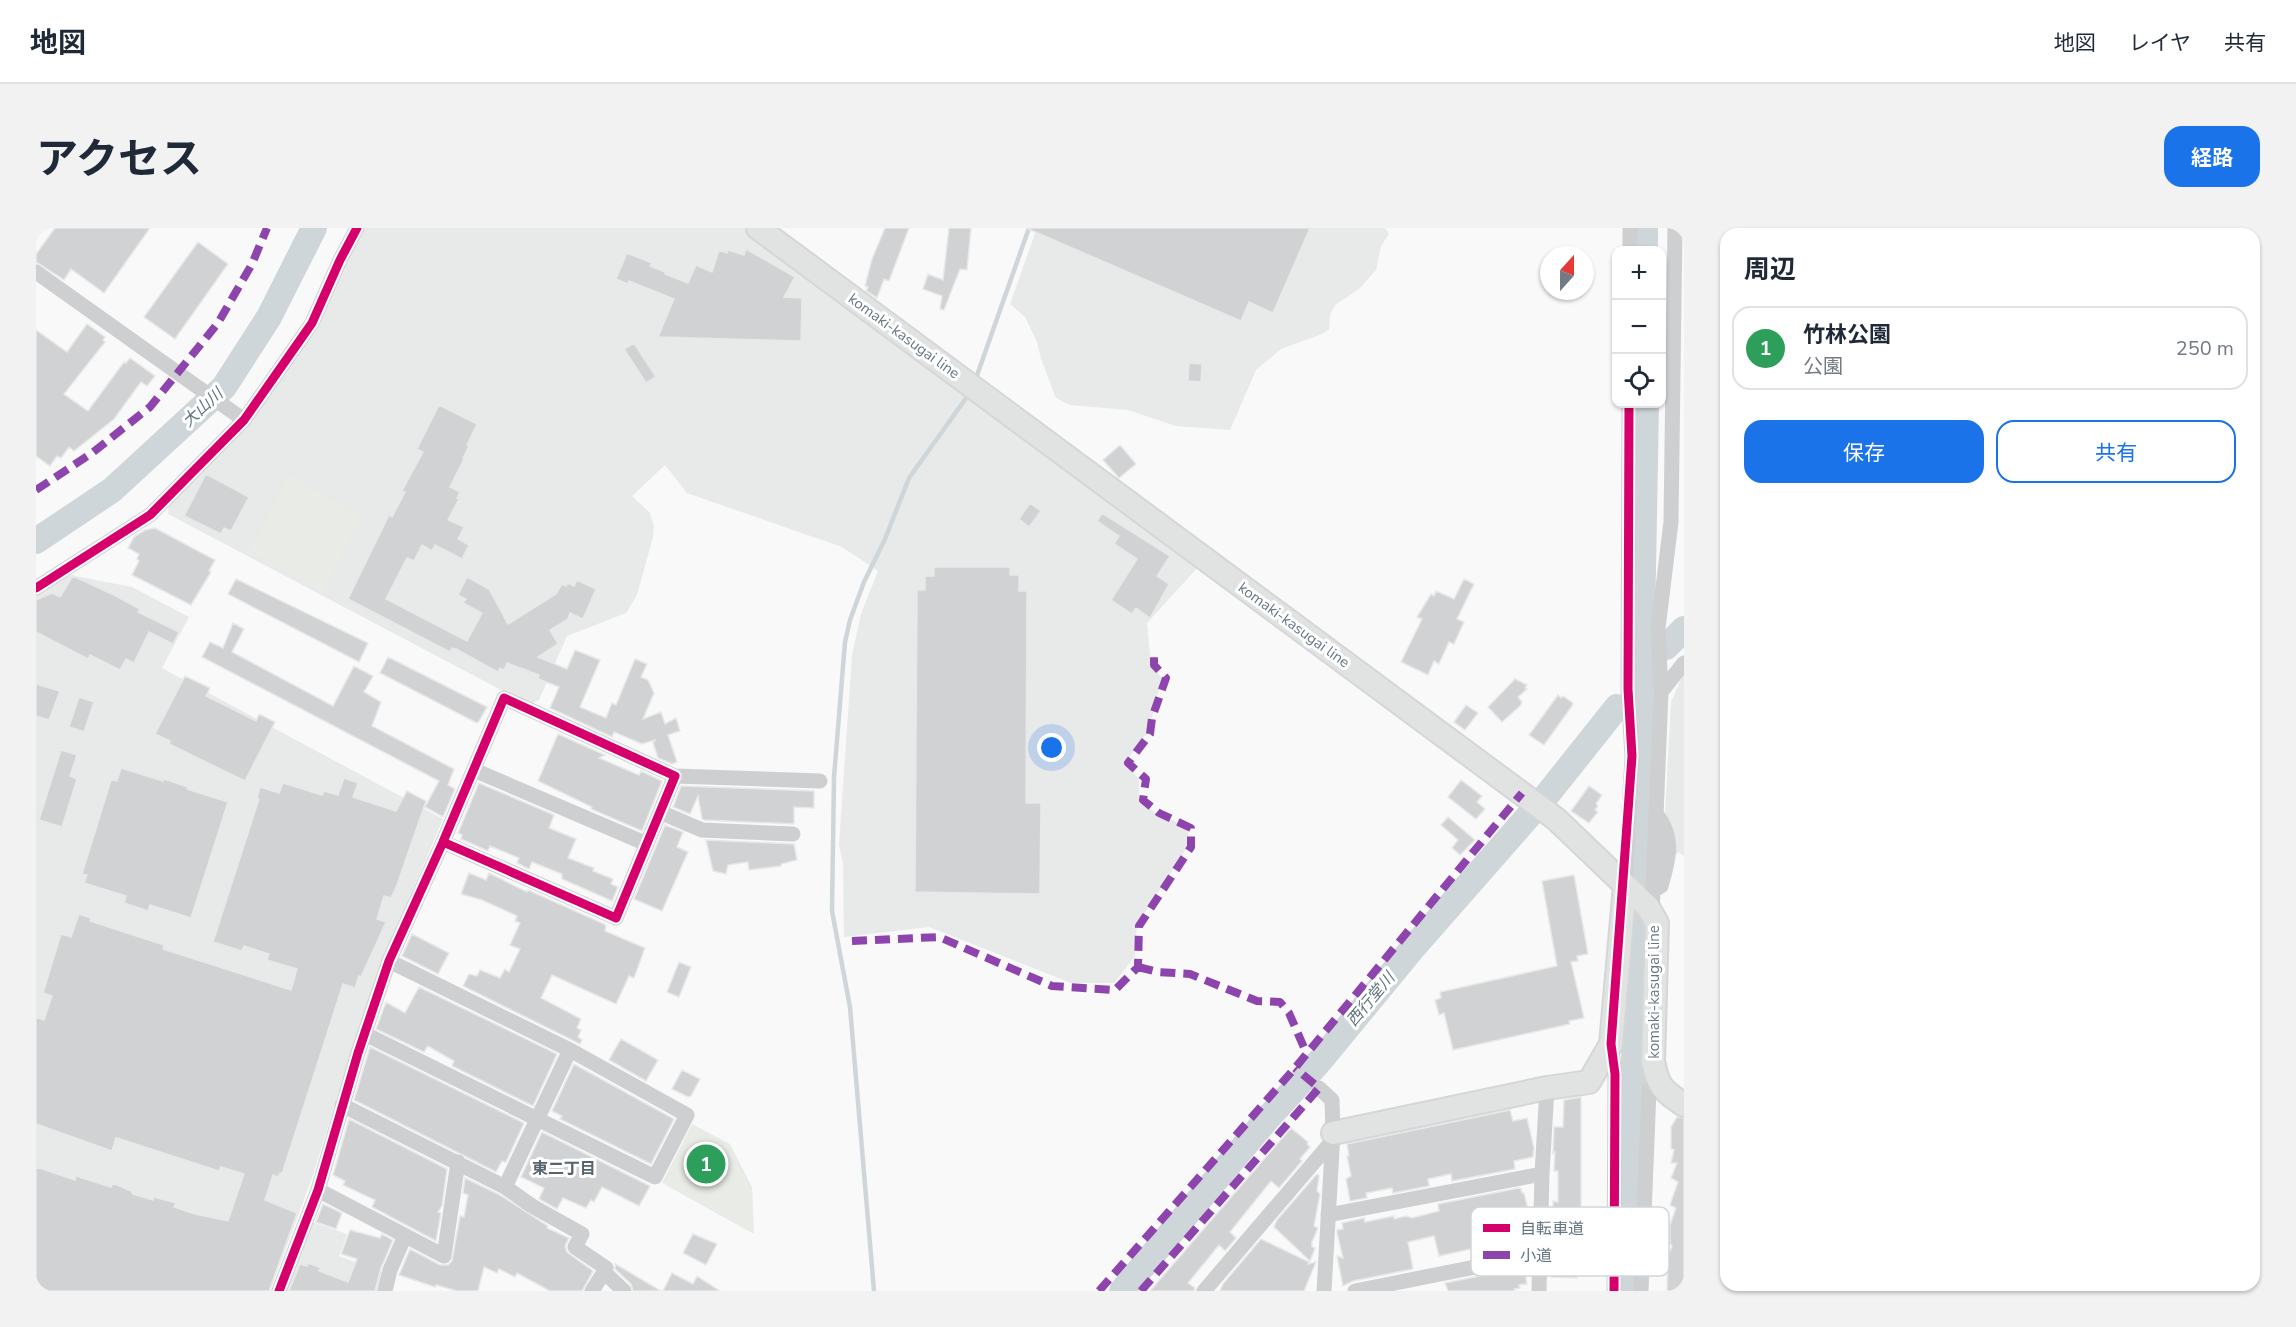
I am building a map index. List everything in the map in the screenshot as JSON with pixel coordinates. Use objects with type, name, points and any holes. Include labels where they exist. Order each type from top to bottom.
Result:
[{"type":"main road","name":"komaki-kasugai line","points":[[758,228],[1522,793],[1556,819],[1624,885],[1651,904],[1657,924],[1653,1061],[1657,1081],[1666,1093],[1684,1105]]},
{"type":"main road","points":[[1333,1136],[1547,1088],[1589,1082],[1611,1044],[1624,885]]},
{"type":"street","points":[[36,588],[150,515],[244,420],[312,323],[357,228]]},
{"type":"street","points":[[1630,228],[1630,246]]},
{"type":"street","points":[[1651,904],[1661,692],[1658,628],[1671,522],[1675,228]]},
{"type":"street","points":[[36,272],[244,420]]},
{"type":"street","points":[[1624,885],[1632,756],[1628,689],[1629,408]]},
{"type":"street","points":[[1661,692],[1684,663]]},
{"type":"street","points":[[279,1291],[318,1190],[342,1105],[389,961],[443,842],[504,698],[675,776],[820,780]]},
{"type":"street","points":[[474,770],[647,844]]},
{"type":"street","points":[[443,842],[616,918],[675,776]]},
{"type":"street","points":[[660,812],[702,830],[793,834]]},
{"type":"street","points":[[1651,904],[1677,859],[1666,826],[1656,814]]},
{"type":"street","points":[[365,1034],[655,1177],[687,1115],[570,1050],[389,961]]},
{"type":"street","points":[[1611,1044],[1615,1074],[1614,1207]]},
{"type":"street","points":[[505,1187],[570,1050]]},
{"type":"street","points":[[1319,1088],[1332,1100],[1333,1136],[1324,1291]]},
{"type":"street","points":[[1541,1207],[1547,1088]]},
{"type":"street","points":[[1644,1207],[1649,1090]]},
{"type":"street","points":[[342,1105],[505,1187],[532,1206],[582,1234],[575,1247],[606,1268],[592,1291]]},
{"type":"street","points":[[1204,1291],[1333,1136]]},
{"type":"street","points":[[318,1190],[444,1256],[458,1162]]},
{"type":"street","points":[[1328,1215],[1542,1174]]},
{"type":"street","points":[[385,1291],[390,1270],[405,1236]]},
{"type":"street","points":[[1355,1291],[1471,1268]]},
{"type":"street","points":[[604,1272],[624,1291]]},
{"type":"street","points":[[1539,1276],[1539,1291]]},
{"type":"street","points":[[1614,1276],[1614,1291]]},
{"type":"street","points":[[1641,1291],[1642,1276]]},
{"type":"shaded area","points":[[364,228],[745,228],[888,336],[1201,564],[1147,623],[1151,665],[1162,678],[1148,732],[1123,765],[1139,778],[1139,801],[1158,815],[1166,816],[1188,829],[1188,846],[1137,925],[1135,956],[1114,983],[1071,983],[929,927],[844,937],[843,863],[839,845],[852,655],[861,614],[878,571],[842,547],[687,493],[665,465],[632,496],[650,513],[654,526],[637,595],[626,613],[567,636],[539,700],[532,703],[501,690],[168,514],[169,505],[258,411]]},
{"type":"shaded area","points":[[1037,228],[1385,228],[1389,234],[1381,246],[1376,270],[1359,289],[1335,305],[1330,315],[1329,330],[1281,349],[1256,370],[1230,430],[1176,426],[1128,410],[1070,405],[1056,398],[1037,342],[1025,317],[1010,304]]},
{"type":"shaded area","points":[[289,475],[362,517],[322,593],[250,551]]},
{"type":"shaded area","points":[[70,575],[132,587],[189,617],[162,668],[443,819],[384,958],[312,1178],[270,1291],[36,1291],[36,595]]},
{"type":"shaded area","points":[[1684,672],[1684,856],[1671,850],[1665,813],[1671,702]]},
{"type":"shaded area","points":[[692,1124],[730,1144],[752,1187],[754,1234],[662,1183]]},
{"type":"shaded area","points":[[309,1221],[347,1234],[339,1256],[382,1272],[377,1291],[283,1291]]},
{"type":"building","points":[[55,228],[150,228],[104,293],[71,269],[64,280],[36,262],[36,254]]},
{"type":"building","points":[[885,228],[909,228],[889,281],[884,279],[877,298],[866,291],[868,287],[865,286],[872,259]]},
{"type":"building","points":[[949,228],[971,228],[967,270],[960,269],[944,310],[940,309],[942,296],[923,289],[928,274],[943,280]]},
{"type":"building","points":[[1026,228],[1310,228],[1273,313],[1249,302],[1241,321]]},
{"type":"building","points":[[198,242],[228,264],[175,339],[144,317]]},
{"type":"building","points":[[746,249],[795,277],[784,297],[802,298],[801,341],[658,337],[674,299],[629,281],[628,284],[616,279],[627,253],[652,263],[650,266],[665,274],[688,283],[696,265],[712,272],[719,250],[744,255]]},
{"type":"building","points":[[87,324],[105,337],[103,340],[105,342],[64,394],[88,411],[124,362],[126,363],[130,358],[155,376],[147,386],[141,382],[114,419],[74,451],[69,447],[61,458],[57,456],[50,466],[36,456],[36,330],[67,352]]},
{"type":"building","points":[[634,343],[656,377],[646,383],[624,349]]},
{"type":"building","points":[[1189,363],[1202,364],[1201,382],[1188,381]]},
{"type":"building","points":[[439,405],[477,424],[467,445],[469,446],[464,459],[450,487],[460,492],[457,498],[459,499],[448,520],[464,527],[458,539],[469,545],[462,559],[435,545],[432,551],[422,545],[414,561],[407,558],[386,599],[467,641],[482,613],[463,603],[466,599],[458,595],[467,577],[489,589],[508,624],[556,594],[562,584],[566,586],[568,583],[574,586],[577,580],[596,589],[583,619],[570,613],[568,619],[550,630],[558,644],[538,657],[567,669],[575,650],[600,660],[580,707],[606,718],[612,703],[616,705],[635,659],[647,664],[641,677],[648,680],[654,693],[643,719],[661,712],[665,724],[676,718],[680,731],[668,735],[677,762],[672,764],[658,758],[653,743],[655,740],[642,744],[614,732],[612,737],[550,708],[559,687],[538,679],[539,675],[507,663],[504,670],[500,668],[498,672],[456,649],[452,648],[450,652],[348,599],[389,515],[392,517],[405,492],[402,491],[423,452],[417,449]]},
{"type":"building","points":[[1120,445],[1136,464],[1119,478],[1103,460]]},
{"type":"building","points":[[206,474],[249,497],[231,531],[224,528],[221,534],[184,516]]},
{"type":"building","points":[[1030,503],[1041,511],[1029,527],[1019,519]]},
{"type":"building","points":[[1102,513],[1170,556],[1157,576],[1169,584],[1150,618],[1136,608],[1132,614],[1111,600],[1137,559],[1114,544],[1119,536],[1097,521]]},
{"type":"building","points":[[155,528],[215,560],[209,571],[211,572],[191,605],[132,575],[139,561],[137,559],[139,554],[128,548],[134,537],[145,530]]},
{"type":"building","points":[[934,567],[1010,567],[1010,575],[1019,575],[1019,591],[1027,591],[1026,803],[1041,803],[1040,894],[915,892],[917,590],[925,590],[925,576],[934,576]]},
{"type":"building","points":[[73,576],[114,595],[140,609],[138,612],[179,632],[173,644],[149,632],[134,663],[126,659],[120,670],[90,655],[88,659],[36,632],[36,600],[52,593],[60,597]]},
{"type":"building","points":[[236,579],[368,643],[359,662],[228,594]]},
{"type":"building","points":[[1464,579],[1474,584],[1457,619],[1464,622],[1454,644],[1449,642],[1439,664],[1434,661],[1428,675],[1401,662],[1422,619],[1417,617],[1431,594],[1434,596],[1436,591],[1454,599]]},
{"type":"building","points":[[233,623],[244,629],[232,652],[333,706],[354,666],[373,676],[364,692],[381,702],[372,726],[454,769],[448,785],[455,789],[443,817],[425,807],[439,781],[202,657],[210,642],[223,648]]},
{"type":"building","points":[[388,657],[487,707],[479,721],[477,723],[380,673]]},
{"type":"building","points":[[185,676],[210,688],[206,696],[256,721],[259,714],[275,722],[245,781],[169,744],[170,741],[155,734]]},
{"type":"building","points":[[1515,679],[1527,685],[1525,688],[1527,689],[1518,697],[1522,702],[1520,706],[1502,722],[1488,707]]},
{"type":"building","points":[[36,684],[60,691],[49,720],[36,716]]},
{"type":"building","points":[[1558,695],[1573,703],[1544,745],[1529,735]]},
{"type":"building","points":[[79,697],[94,702],[84,732],[69,727]]},
{"type":"building","points":[[1466,705],[1478,713],[1465,730],[1454,722]]},
{"type":"building","points":[[558,734],[605,755],[599,758],[639,775],[641,771],[662,781],[642,831],[591,809],[592,807],[538,781]]},
{"type":"building","points":[[61,750],[77,755],[70,776],[77,779],[62,827],[39,820]]},
{"type":"building","points":[[121,768],[163,781],[164,779],[228,802],[191,918],[150,905],[148,911],[124,903],[126,896],[84,883],[87,875],[82,874],[111,780],[117,781]]},
{"type":"building","points":[[344,778],[358,783],[353,797],[396,811],[407,791],[426,801],[397,885],[391,898],[384,896],[377,919],[386,922],[355,988],[343,984],[282,1174],[280,1173],[278,1177],[273,1175],[265,1200],[297,1213],[269,1291],[36,1291],[36,1167],[75,1180],[76,1176],[111,1187],[113,1183],[133,1194],[176,1203],[174,1207],[228,1221],[244,1174],[221,1167],[219,1171],[116,1138],[112,1151],[36,1124],[36,1017],[44,1020],[52,996],[43,993],[61,934],[71,937],[79,914],[91,918],[90,921],[164,945],[163,949],[291,990],[297,969],[267,960],[269,954],[244,946],[242,951],[213,942],[259,799],[257,798],[260,787],[279,793],[283,783],[322,795],[324,791],[338,795]]},
{"type":"building","points":[[1461,780],[1482,796],[1477,802],[1485,809],[1476,819],[1448,797]]},
{"type":"building","points":[[479,783],[554,815],[549,828],[576,839],[568,858],[594,868],[593,871],[613,879],[611,884],[618,887],[612,901],[562,879],[562,874],[532,862],[529,869],[517,863],[519,858],[490,846],[488,851],[461,839],[462,835],[458,833]]},
{"type":"building","points":[[681,786],[814,791],[814,808],[794,807],[794,824],[704,820],[698,796],[690,814],[673,807]]},
{"type":"building","points":[[1589,786],[1602,795],[1596,804],[1598,806],[1595,810],[1598,812],[1589,823],[1571,811]]},
{"type":"building","points":[[1448,817],[1475,840],[1460,855],[1452,848],[1458,840],[1441,825]]},
{"type":"building","points":[[665,825],[683,832],[677,847],[688,852],[662,911],[634,899]]},
{"type":"building","points":[[706,840],[794,844],[797,860],[781,864],[781,866],[749,870],[748,862],[728,865],[726,874],[713,871]]},
{"type":"building","points":[[469,873],[486,880],[489,873],[527,892],[528,890],[604,924],[605,931],[645,948],[634,978],[629,976],[616,1004],[552,975],[541,998],[581,1019],[577,1028],[581,1030],[578,1037],[582,1040],[580,1044],[463,986],[469,974],[477,976],[480,970],[500,978],[505,969],[509,972],[520,949],[510,945],[520,923],[515,921],[517,916],[482,900],[461,894]]},
{"type":"building","points":[[1574,875],[1588,954],[1577,956],[1578,961],[1571,962],[1584,1018],[1569,1021],[1570,1024],[1453,1050],[1444,1013],[1439,1015],[1435,1000],[1441,998],[1440,992],[1557,966],[1542,881]]},
{"type":"building","points":[[412,934],[449,953],[438,974],[402,956]]},
{"type":"building","points":[[679,962],[691,967],[679,997],[667,992]]},
{"type":"building","points":[[419,987],[557,1054],[533,1106],[452,1066],[454,1061],[428,1046],[424,1052],[376,1029],[386,1002],[405,1013]]},
{"type":"building","points":[[621,1039],[658,1060],[646,1081],[609,1060]]},
{"type":"building","points":[[370,1047],[524,1123],[506,1162],[502,1161],[496,1172],[354,1100]]},
{"type":"building","points":[[574,1064],[674,1119],[651,1164],[560,1119],[562,1116],[552,1111]]},
{"type":"building","points":[[682,1070],[700,1079],[691,1096],[688,1097],[672,1089]]},
{"type":"building","points":[[1581,1097],[1581,1207],[1553,1207],[1553,1201],[1558,1202],[1558,1171],[1554,1171],[1555,1152],[1553,1153],[1554,1127],[1563,1127],[1564,1100]]},
{"type":"building","points":[[1510,1110],[1513,1121],[1527,1118],[1534,1148],[1533,1157],[1514,1161],[1515,1169],[1452,1181],[1451,1174],[1428,1179],[1429,1186],[1393,1193],[1392,1188],[1366,1193],[1367,1198],[1350,1201],[1346,1179],[1351,1176],[1347,1144]]},
{"type":"building","points":[[1677,1117],[1684,1118],[1684,1291],[1667,1291],[1669,1254],[1672,1246],[1670,1244],[1670,1225],[1676,1208],[1670,1205],[1678,1182],[1671,1178],[1677,1163],[1671,1163],[1674,1150],[1671,1148],[1671,1127]]},
{"type":"building","points":[[349,1119],[447,1169],[442,1206],[438,1212],[441,1213],[436,1241],[372,1207],[375,1200],[343,1185],[345,1181],[333,1175]]},
{"type":"building","points":[[1291,1128],[1308,1142],[1310,1147],[1300,1159],[1302,1161],[1279,1188],[1271,1181],[1230,1232],[1236,1238],[1225,1251],[1219,1245],[1188,1283],[1195,1288],[1194,1291],[1150,1291]]},
{"type":"building","points":[[542,1132],[650,1186],[639,1206],[602,1187],[594,1202],[591,1200],[586,1208],[563,1198],[557,1209],[539,1199],[544,1188],[521,1177]]},
{"type":"building","points":[[1317,1174],[1319,1176],[1317,1191],[1320,1194],[1314,1226],[1318,1228],[1312,1242],[1312,1247],[1315,1248],[1310,1261],[1274,1227],[1277,1220]]},
{"type":"building","points":[[465,1178],[500,1195],[548,1226],[547,1228],[569,1238],[565,1246],[567,1252],[593,1271],[582,1291],[550,1291],[517,1273],[515,1277],[499,1269],[497,1273],[484,1267],[478,1291],[457,1291],[436,1285],[435,1287],[399,1275],[410,1249],[440,1265],[448,1265],[452,1261],[460,1216],[464,1217],[468,1195],[463,1193]]},
{"type":"building","points":[[1519,1188],[1524,1193],[1528,1207],[1471,1207],[1471,1249],[1439,1256],[1434,1236],[1408,1242],[1413,1269],[1353,1281],[1343,1286],[1337,1256],[1343,1258],[1337,1233],[1337,1230],[1343,1229],[1342,1223],[1364,1218],[1365,1222],[1394,1216],[1394,1219],[1406,1216],[1412,1218],[1439,1211],[1438,1204]]},
{"type":"building","points":[[323,1204],[342,1213],[336,1229],[316,1222]]},
{"type":"building","points":[[350,1230],[380,1238],[382,1234],[393,1240],[381,1268],[375,1291],[289,1291],[300,1264],[307,1266],[308,1263],[321,1268],[319,1271],[348,1282],[357,1259],[341,1254]]},
{"type":"building","points":[[693,1234],[717,1244],[706,1265],[683,1253]]},
{"type":"building","points":[[1261,1239],[1309,1262],[1308,1264],[1316,1262],[1304,1291],[1220,1291],[1223,1284]]},
{"type":"building","points":[[615,1264],[661,1291],[633,1291],[631,1284],[615,1269]]},
{"type":"building","points":[[672,1273],[693,1284],[697,1276],[720,1291],[663,1291]]},
{"type":"building","points":[[1480,1276],[1526,1276],[1527,1284],[1519,1285],[1520,1288],[1514,1289],[1515,1291],[1448,1291],[1445,1283]]},
{"type":"building","points":[[1551,1276],[1577,1276],[1577,1278]]},
{"type":"waterway","name":"大山川","points":[[36,541],[112,490],[224,387],[269,317],[314,228]]},
{"type":"waterway","points":[[975,381],[1029,228]]},
{"type":"waterway","points":[[1645,228],[1645,246]]},
{"type":"waterway","points":[[874,1291],[850,1007],[832,911],[834,777],[845,642],[850,620],[864,582],[885,539],[909,478],[969,394]]},
{"type":"waterway","points":[[1630,1207],[1646,408]]},
{"type":"waterway","name":"西行堂川","points":[[1666,647],[1684,629]]},
{"type":"waterway","name":"西行堂川","points":[[1122,1291],[1267,1119],[1319,1062],[1412,949],[1547,795],[1617,707]]},
{"type":"waterway","points":[[1628,1276],[1628,1291]]},
{"type":"marked path","points":[[36,490],[92,453],[150,407],[218,323],[252,264],[267,228]]},
{"type":"marked path","points":[[852,941],[939,937],[1052,986],[1115,990],[1138,967],[1139,926],[1191,847],[1191,828],[1159,813],[1143,800],[1146,779],[1128,763],[1150,734],[1152,718],[1166,678],[1154,665],[1154,654]]},
{"type":"marked path","points":[[1099,1291],[1295,1068],[1522,793]]},
{"type":"marked path","points":[[1138,967],[1158,972],[1190,974],[1257,1001],[1280,1002],[1289,1013],[1306,1052]]},
{"type":"marked path","points":[[1141,1291],[1319,1088],[1295,1068]]},
{"type":"cycle path","points":[[36,588],[150,515],[244,420],[312,323],[357,228]]},
{"type":"cycle path","points":[[1614,1207],[1615,1074],[1611,1044],[1632,756],[1628,689],[1629,408]]},
{"type":"cycle path","points":[[279,1291],[318,1190],[358,1053],[389,961],[443,842],[504,698],[675,776],[616,918],[443,842]]},
{"type":"cycle path","points":[[1614,1276],[1614,1291]]},
{"type":"place","name":"竹林公園","points":[[706,1164]]},
{"type":"district","name":"東二丁目","points":[[564,1168]]}]
